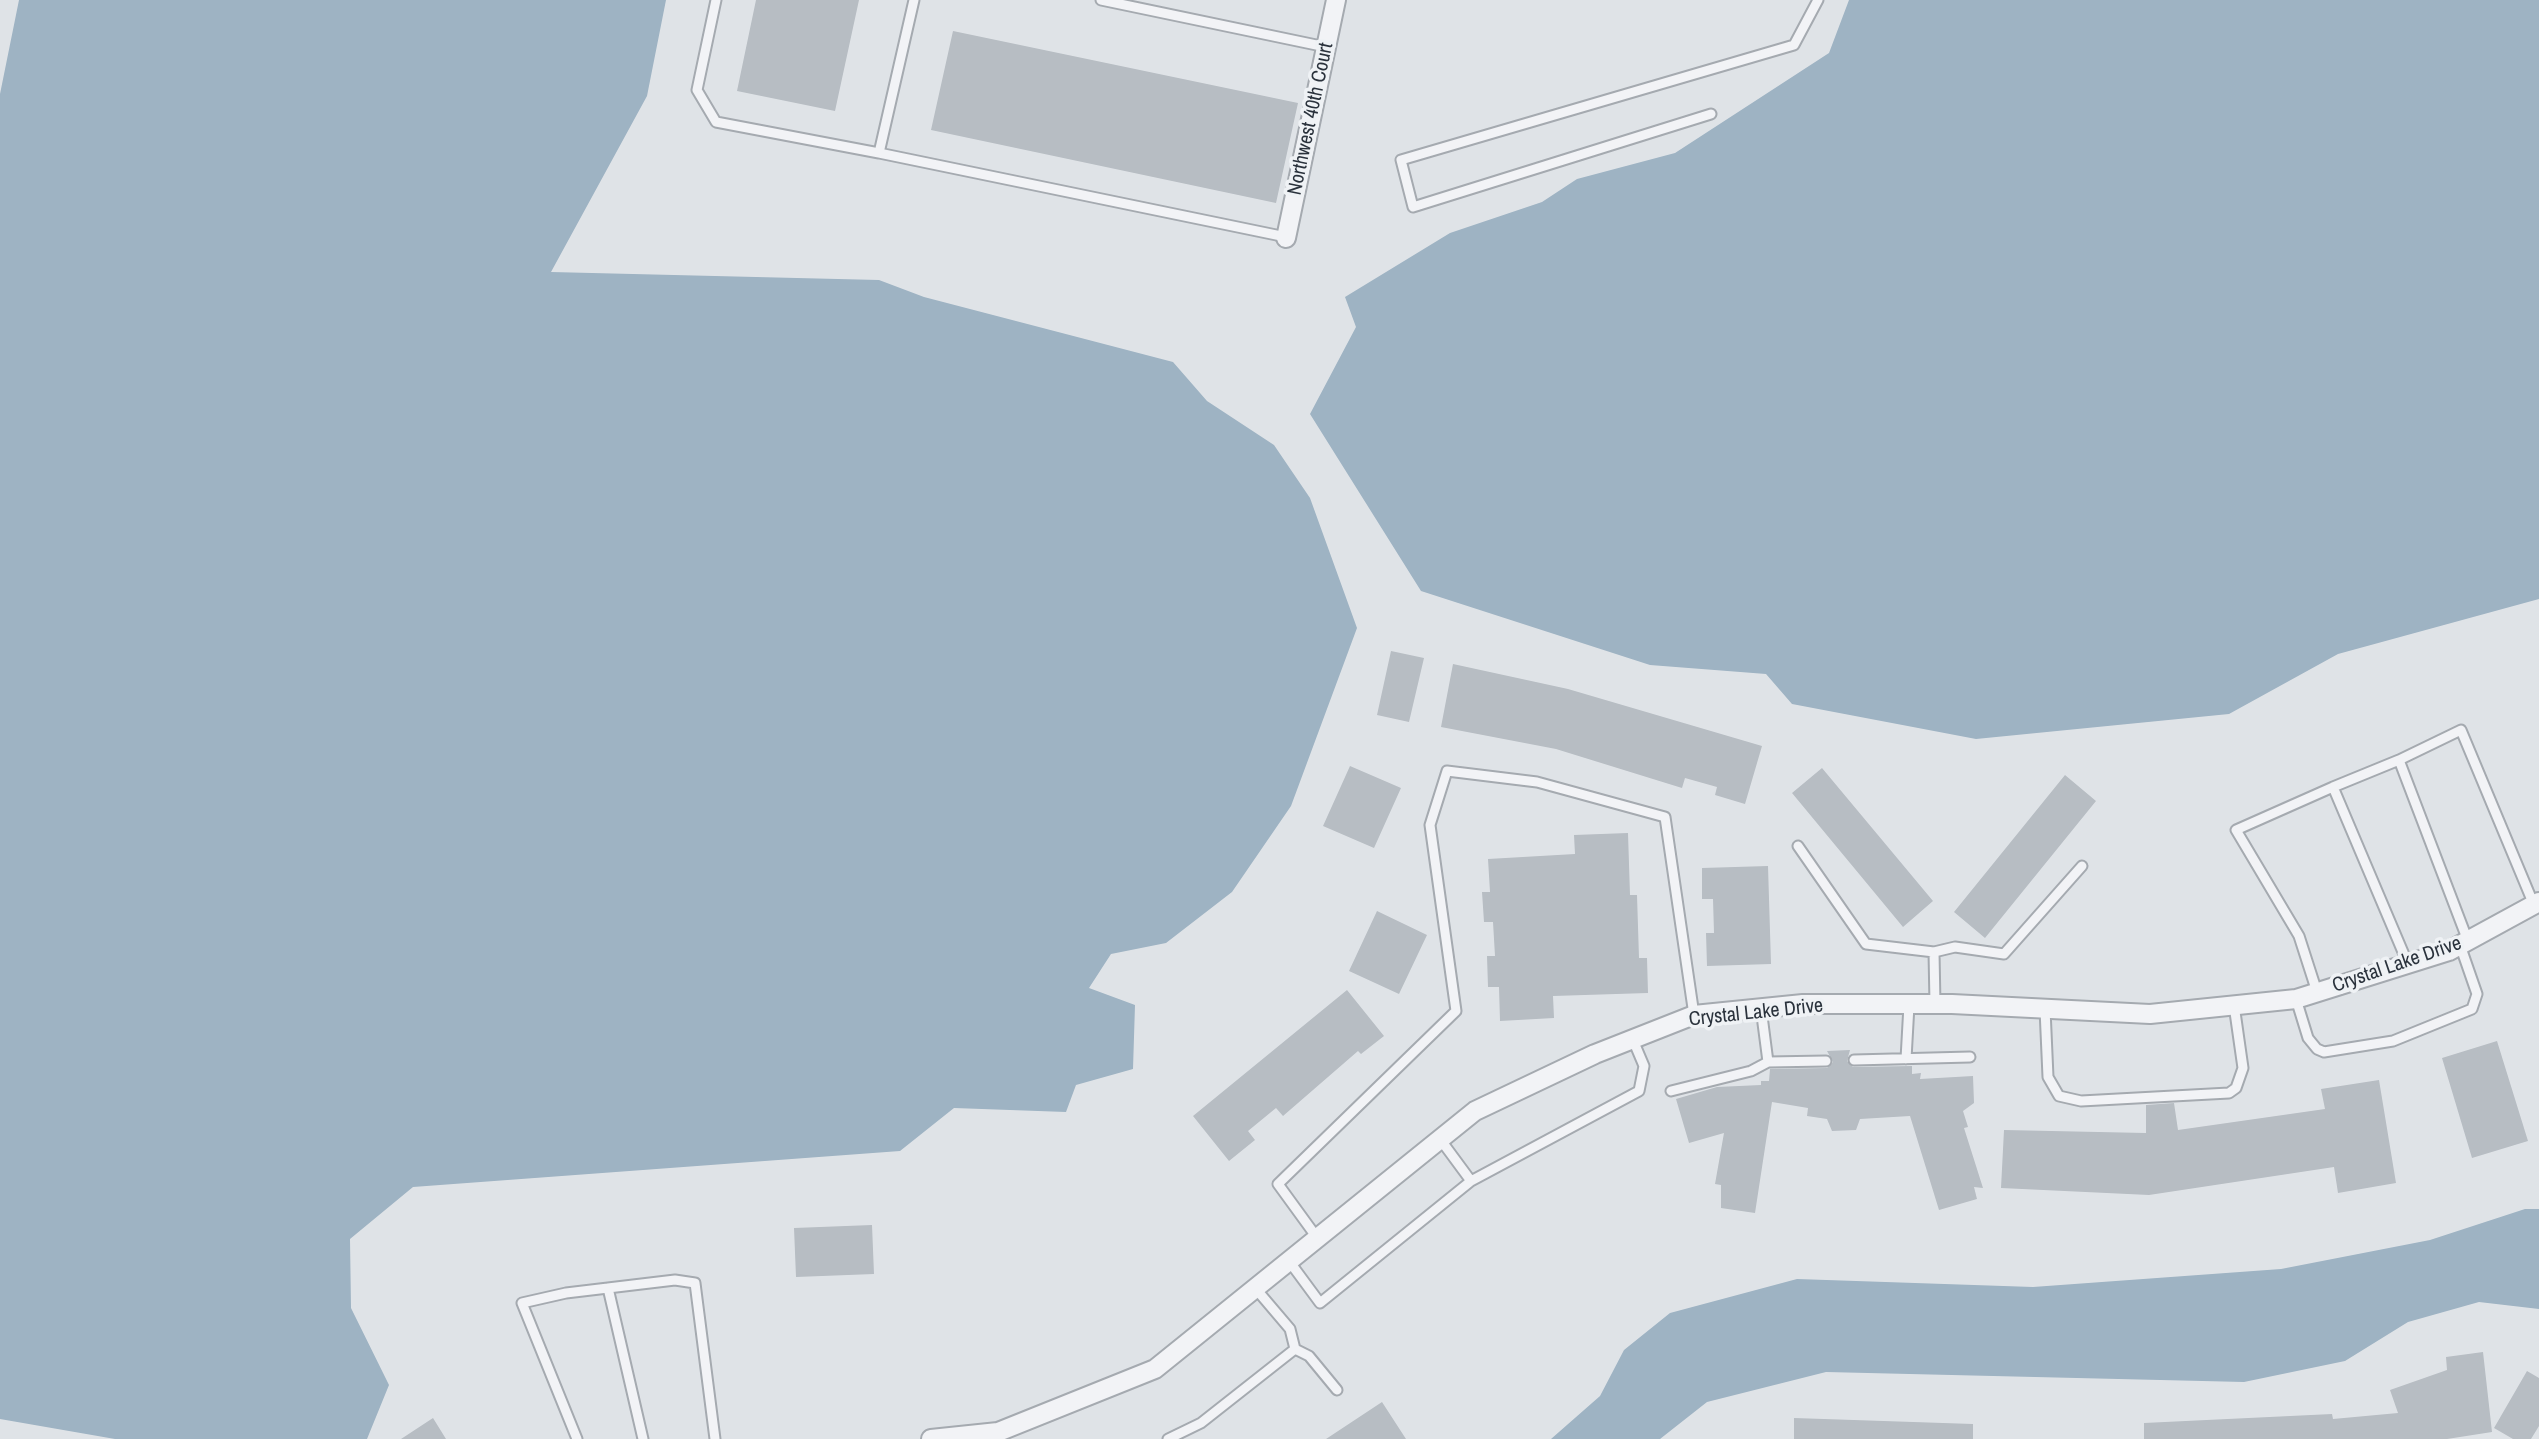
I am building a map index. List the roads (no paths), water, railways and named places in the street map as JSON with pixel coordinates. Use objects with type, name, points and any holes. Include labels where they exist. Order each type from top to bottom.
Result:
[{"type":"street","name":"Northwest 40th Court","points":[[1286,238],[1336,0]]},
{"type":"street","name":"Crystal Lake Drive","points":[[931,1439],[979,1437],[998,1432],[1155,1369],[1475,1111],[1694,1015],[1803,1004],[1935,1004],[2150,1014],[2296,999],[2464,943],[2536,904]]},
{"type":"lane","points":[[716,0],[697,90],[716,122],[1286,238]]},
{"type":"lane","points":[[879,153],[914,0]]},
{"type":"lane","points":[[1101,0],[1326,47]]},
{"type":"lane","points":[[1711,114],[1413,207],[1401,160],[1794,45],[1818,0]]},
{"type":"lane","points":[[2317,992],[2299,936],[2236,830],[2461,730],[2536,904]]},
{"type":"lane","points":[[2296,999],[2308,1038],[2324,1052],[2393,1041],[2472,1009],[2477,994],[2464,943],[2399,760]]},
{"type":"lane","points":[[1318,1239],[1278,1184],[1456,1011],[1430,825],[1447,771],[1537,782],[1665,817],[1694,1015]]},
{"type":"lane","points":[[2333,787],[2408,964]]},
{"type":"lane","points":[[1798,846],[1866,944],[1934,952],[1955,947],[2004,954],[2082,866]]},
{"type":"lane","points":[[1934,952],[1935,1004]]},
{"type":"lane","points":[[1906,1059],[1909,1005]]},
{"type":"lane","points":[[2045,1009],[2048,1077],[2059,1096],[2081,1101],[2229,1093],[2236,1088],[2243,1068],[2234,1005]]},
{"type":"lane","points":[[1761,1008],[1768,1062]]},
{"type":"lane","points":[[1289,1261],[1320,1303],[1471,1181],[1639,1091],[1644,1066],[1633,1040]]},
{"type":"lane","points":[[1854,1060],[1970,1057]]},
{"type":"lane","points":[[1671,1091],[1751,1071],[1768,1062],[1826,1061]]},
{"type":"lane","points":[[1440,1139],[1471,1181]]},
{"type":"lane","points":[[577,1439],[522,1303],[675,1280],[695,1283],[715,1439]]},
{"type":"lane","points":[[608,1288],[643,1439]]},
{"type":"lane","points":[[1256,1289],[1290,1329],[1295,1349],[1309,1356],[1337,1390]]},
{"type":"lane","points":[[1168,1439],[1201,1423],[1295,1349]]},
{"type":"water","points":[[19,0],[666,0],[647,96],[551,272],[879,280],[924,297],[1173,362],[1207,401],[1274,445],[1310,498],[1357,628],[1291,806],[1232,892],[1166,943],[1111,954],[1089,988],[1135,1005],[1133,1069],[1076,1085],[1066,1112],[954,1108],[900,1151],[413,1187],[350,1239],[351,1308],[389,1385],[367,1439],[115,1439],[0,1419],[0,94]]},
{"type":"water","points":[[1849,0],[2539,0],[2539,599],[2338,654],[2229,714],[1976,739],[1792,704],[1766,674],[1650,665],[1421,591],[1310,414],[1356,327],[1345,297],[1450,233],[1542,202],[1577,179],[1675,153],[1829,53]]},
{"type":"water","points":[[2525,1209],[2539,1209],[2539,1309],[2479,1302],[2408,1322],[2345,1361],[2244,1382],[1826,1372],[1707,1402],[1660,1439],[1551,1439],[1600,1396],[1624,1350],[1670,1313],[1797,1279],[2033,1287],[2281,1269],[2430,1240]]}]
